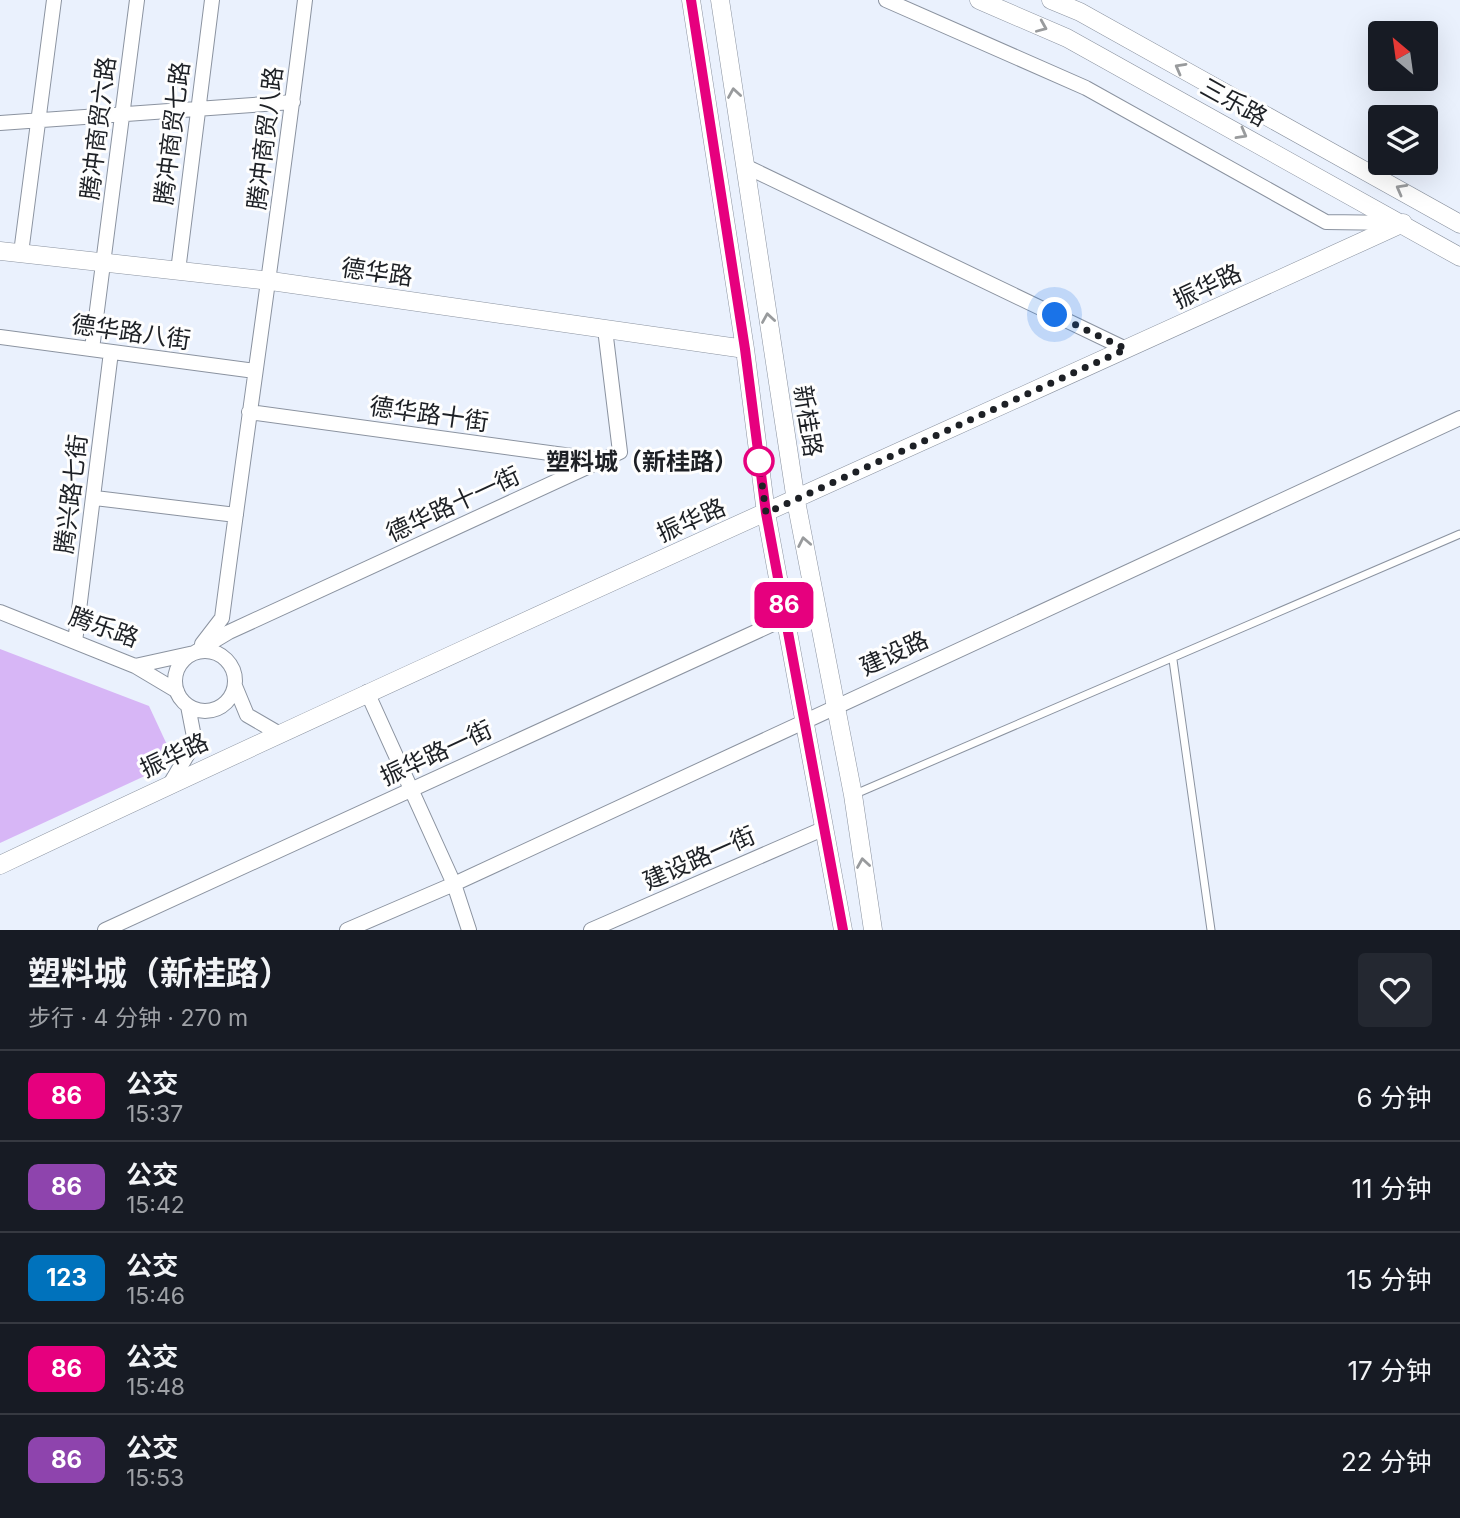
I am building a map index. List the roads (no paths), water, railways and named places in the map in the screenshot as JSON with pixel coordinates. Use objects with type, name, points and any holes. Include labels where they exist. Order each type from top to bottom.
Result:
[{"type":"street","points":[[21,253],[54,0]]},
{"type":"street","name":"腾冲商贸六路","points":[[92,349],[137,0]]},
{"type":"street","name":"腾冲商贸七路","points":[[178,271],[212,0]]},
{"type":"street","name":"腾冲商贸八路","points":[[194,653],[222,618],[249,412],[271,281],[305,0]]},
{"type":"street","points":[[691,0],[745,349],[766,513],[807,721],[843,930]]},
{"type":"street","name":"新桂路","points":[[720,0],[796,501],[853,795],[873,930]]},
{"type":"street","points":[[886,0],[1086,88],[1326,222],[1403,223]]},
{"type":"street","name":"三乐路","points":[[979,0],[1067,38],[1460,257]]},
{"type":"street","name":"三乐路","points":[[1051,0],[1080,12],[1460,224]]},
{"type":"street","points":[[0,123],[123,112],[293,102]]},
{"type":"street","points":[[745,166],[1126,349]]},
{"type":"street","name":"振华路","points":[[0,865],[367,692],[796,501],[1403,223]]},
{"type":"street","name":"德华路","points":[[0,251],[271,281],[745,349]]},
{"type":"street","points":[[603,460],[620,452],[605,329]]},
{"type":"street","name":"德华路八街","points":[[0,337],[256,372]]},
{"type":"street","name":"腾兴路七街","points":[[75,642],[111,352]]},
{"type":"street","name":"德华路十街","points":[[249,412],[603,460]]},
{"type":"street","name":"建设路","points":[[346,930],[454,884],[1460,418]]},
{"type":"street","name":"德华路十一街","points":[[194,653],[229,632],[603,460]]},
{"type":"street","points":[[94,498],[236,515]]},
{"type":"street","name":"腾乐路","points":[[0,612],[135,666],[194,653]]},
{"type":"street","name":"振华路一街","points":[[105,930],[786,618]]},
{"type":"street","points":[[170,784],[195,742],[188,706],[177,691],[175,683],[180,665],[194,653],[205,651],[224,658],[231,666],[234,686],[247,715],[278,733]]},
{"type":"street","points":[[135,666],[177,691]]},
{"type":"street","points":[[188,706],[206,711],[216,709],[231,696],[234,686]]},
{"type":"street","points":[[367,692],[454,884],[469,930]]},
{"type":"street","name":"建设路一街","points":[[591,930],[825,828]]},
{"type":"lane","points":[[853,795],[1174,660],[1460,534]]},
{"type":"lane","points":[[1174,660],[1211,930]]},
{"type":"place","name":"塑料城（新桂路）","points":[[759,461]]}]
